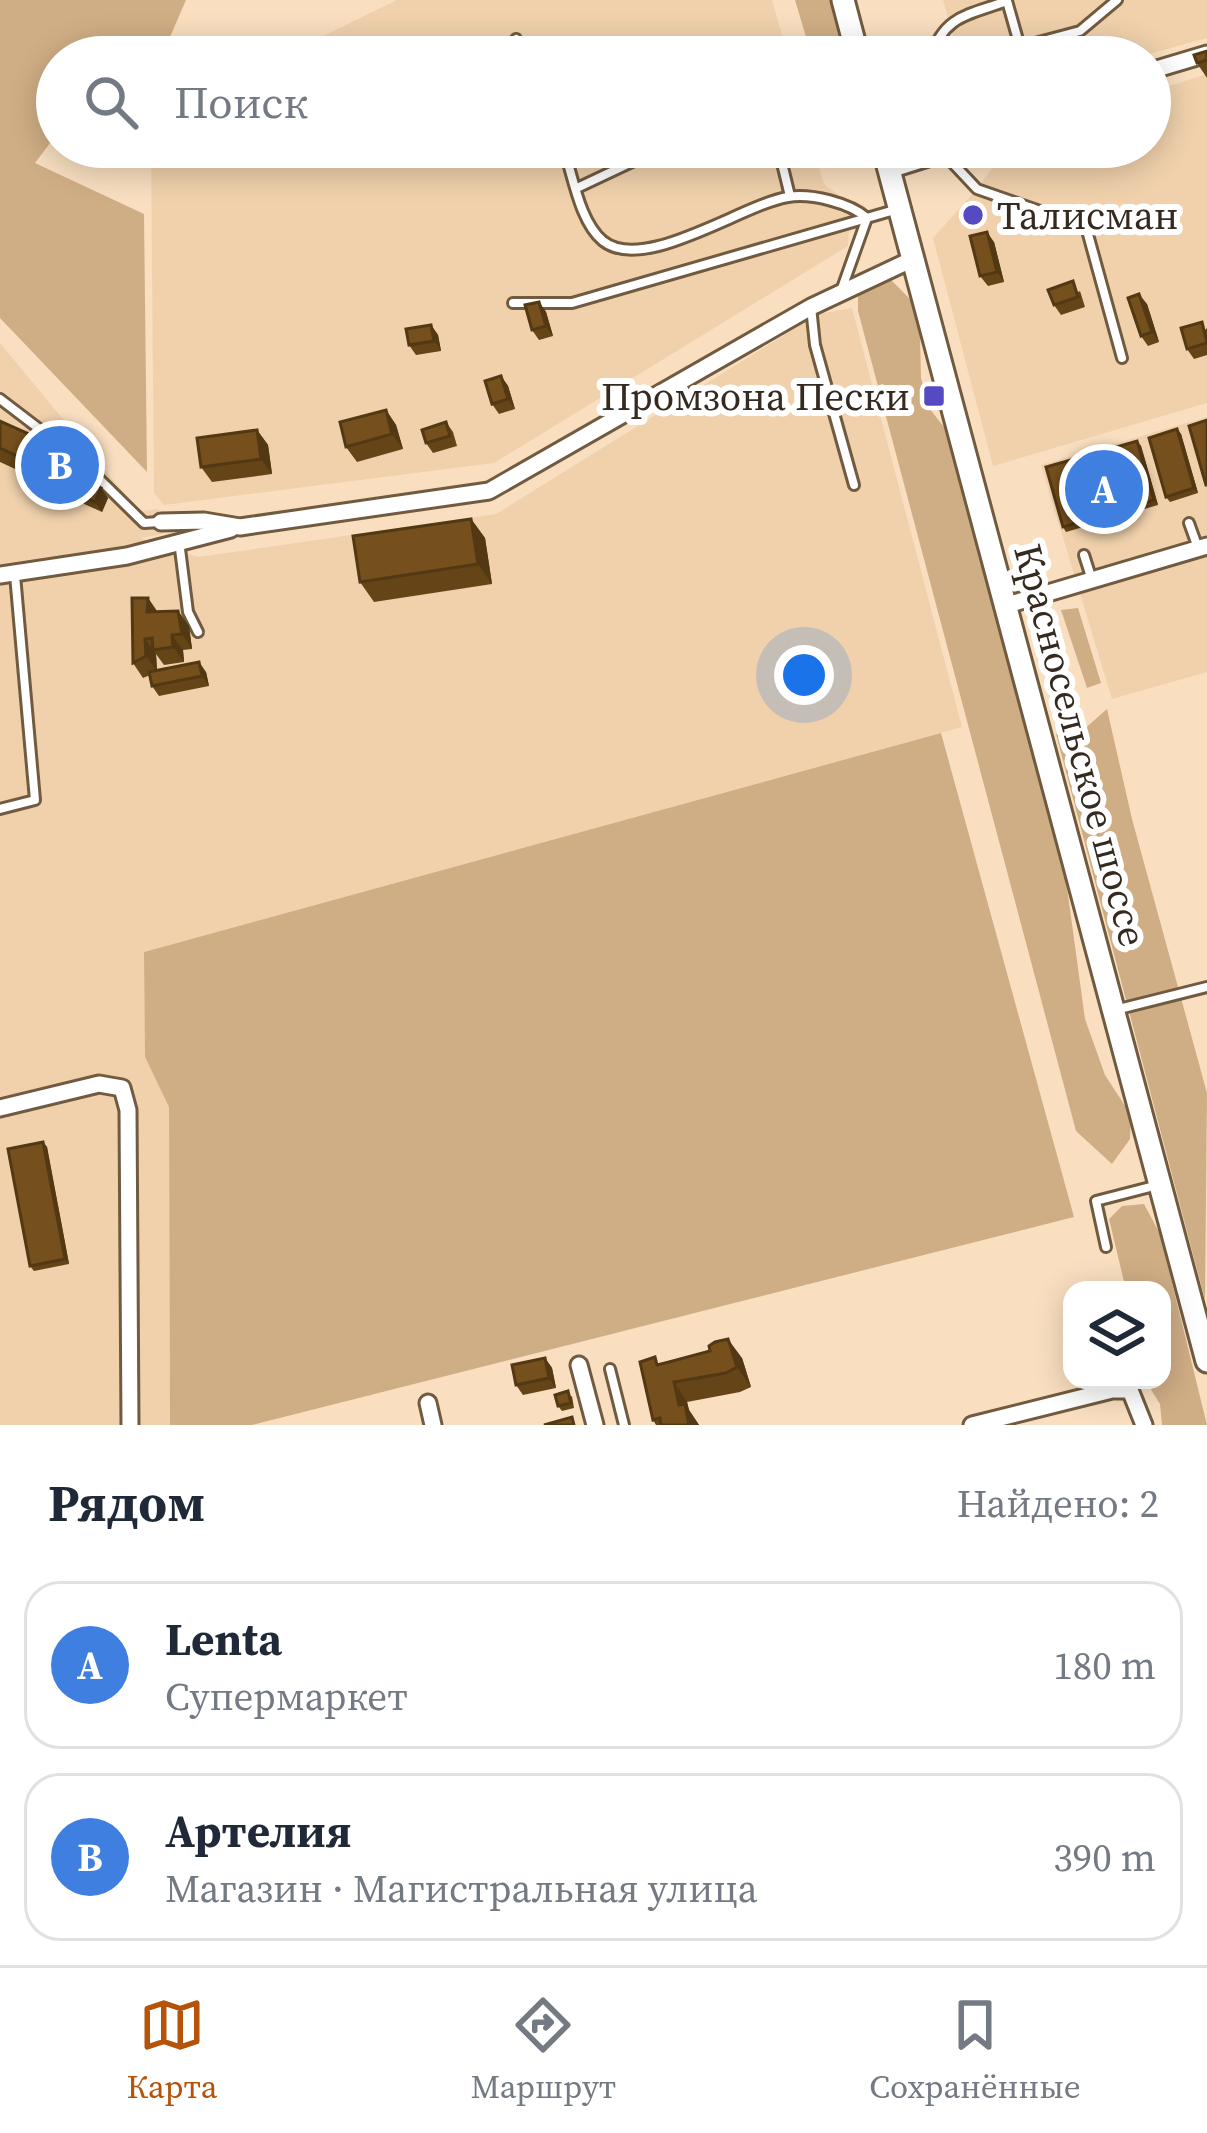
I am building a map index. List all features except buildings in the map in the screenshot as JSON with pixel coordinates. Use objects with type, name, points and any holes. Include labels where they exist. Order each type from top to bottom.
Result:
[{"type":"main road","points":[[843,0],[852,36]]},
{"type":"main road","name":"Красносельское шоссе","points":[[889,168],[1207,1361]]},
{"type":"street","points":[[1171,64],[1207,54]]},
{"type":"street","points":[[7,574],[127,556],[240,527],[489,491],[811,307],[914,259]]},
{"type":"street","points":[[161,522],[204,521],[240,527]]},
{"type":"street","points":[[1006,604],[1203,548]]},
{"type":"street","points":[[0,1108],[99,1084],[122,1088],[128,1110],[130,1425]]},
{"type":"street","points":[[579,1365],[595,1425]]},
{"type":"street","points":[[977,1424],[1112,1390],[1130,1390],[1144,1425]]},
{"type":"street","points":[[428,1403],[434,1425]]},
{"type":"lane","points":[[1062,36],[1081,31],[1117,0]]},
{"type":"lane","points":[[940,36],[949,22],[1007,1],[1017,36]]},
{"type":"lane","points":[[571,168],[596,233],[605,243],[624,249],[671,242],[790,196],[854,206],[867,218]]},
{"type":"lane","points":[[578,188],[620,168]]},
{"type":"lane","points":[[783,168],[790,196]]},
{"type":"lane","points":[[891,174],[906,168]]},
{"type":"lane","points":[[962,168],[977,189],[1086,227],[1122,358]]},
{"type":"lane","points":[[513,303],[572,303],[900,208]]},
{"type":"lane","points":[[840,293],[867,218]]},
{"type":"lane","points":[[811,307],[815,345],[854,485]]},
{"type":"lane","points":[[0,399],[80,460],[144,523],[161,522]]},
{"type":"lane","points":[[1189,523],[1203,548]]},
{"type":"lane","points":[[179,541],[188,612],[198,632]]},
{"type":"lane","points":[[1084,555],[1092,580]]},
{"type":"lane","points":[[0,809],[35,800],[7,574]]},
{"type":"lane","points":[[1114,1010],[1207,987]]},
{"type":"lane","points":[[1106,1247],[1096,1202],[1160,1184]]},
{"type":"lane","points":[[610,1369],[624,1425]]},
{"type":"shaded area","points":[[0,0],[186,0],[170,36],[36,36],[36,168],[46,168],[144,214],[147,472],[0,318]]},
{"type":"shaded area","points":[[397,0],[772,0],[782,36],[323,36]]},
{"type":"shaded area","points":[[795,0],[831,0],[840,36],[806,36]]},
{"type":"shaded area","points":[[943,0],[1207,0],[1207,38],[1171,48],[1171,36],[953,36]]},
{"type":"shaded area","points":[[1207,74],[1207,403],[993,466],[933,238],[992,168],[1171,168],[1171,85]]},
{"type":"shaded area","points":[[151,168],[819,168],[824,184],[851,205],[848,246],[494,463],[164,505],[154,493]]},
{"type":"shaded area","points":[[890,279],[911,300],[929,408],[944,427],[1065,873],[1085,1019],[1105,1075],[1131,1115],[1130,1139],[1112,1164],[1076,1131],[858,311],[858,292]]},
{"type":"shaded area","points":[[852,308],[962,727],[144,952],[145,1057],[169,1106],[170,1425],[0,1425],[0,343],[139,511],[159,509],[163,534],[140,538],[198,557],[496,514],[818,314]]},
{"type":"shaded area","points":[[1207,417],[1207,672],[1112,699],[1041,465]]},
{"type":"shaded area","points":[[1078,608],[1101,683],[1087,688],[1061,610]]},
{"type":"shaded area","points":[[1107,709],[1207,1093],[1205,1300],[1056,734],[1081,732]]},
{"type":"shaded area","points":[[941,733],[1074,1217],[252,1425],[170,1425],[169,1107],[145,1057],[144,952]]},
{"type":"shaded area","points":[[1144,1204],[1160,1234],[1207,1425],[1162,1425],[1160,1404],[1151,1389],[1171,1389],[1171,1281],[1124,1281],[1109,1219],[1122,1206]]},
{"type":"place","name":"Талисман","points":[[973,215]]},
{"type":"place","name":"Промзона Пески","points":[[934,396]]},
{"type":"place","name":"Артелия","points":[[60,465]]},
{"type":"place","name":"Lenta","points":[[1104,489]]}]
